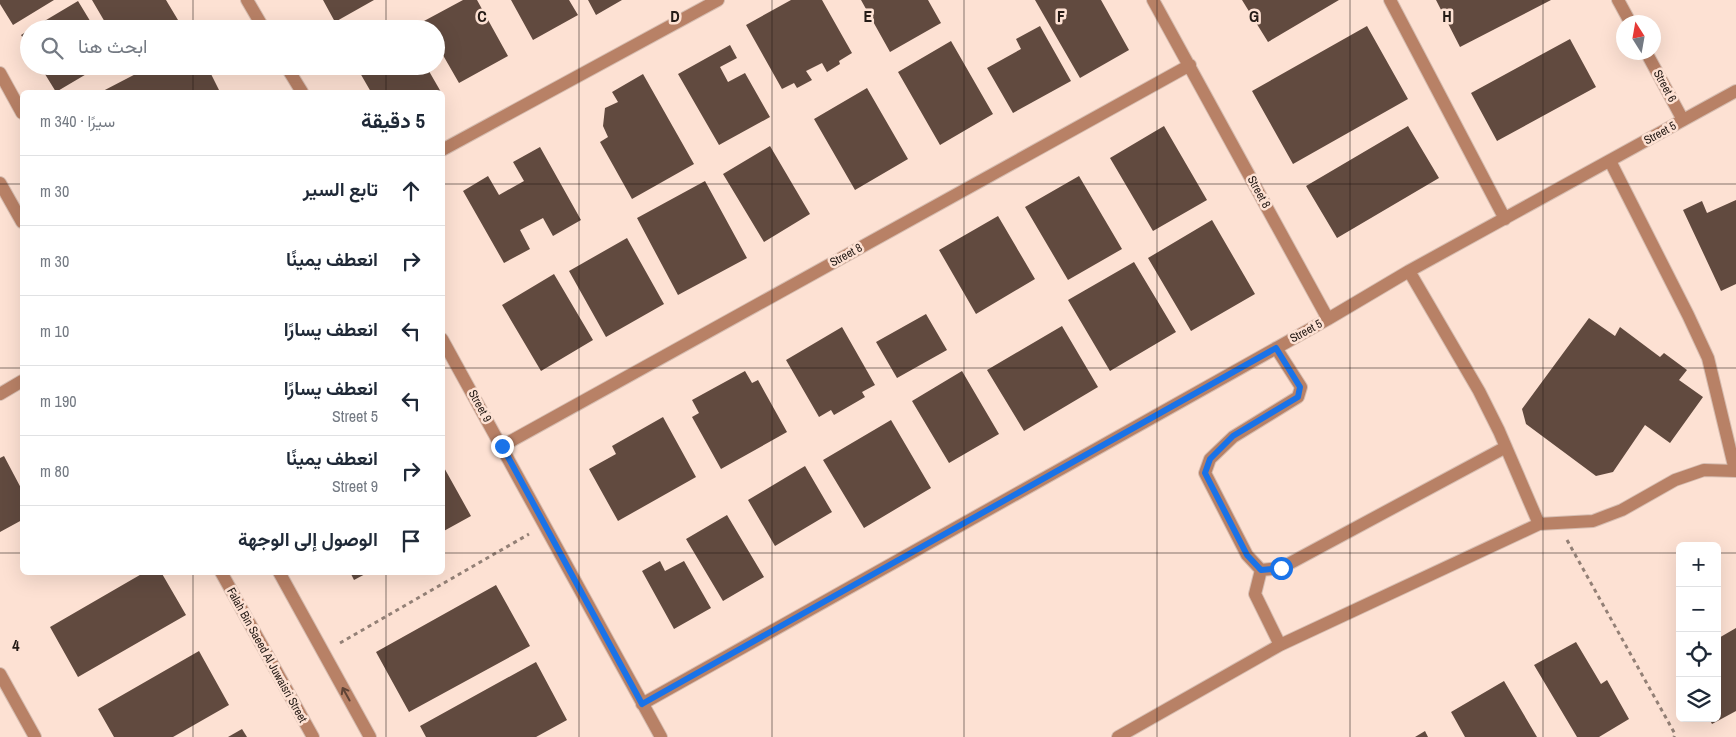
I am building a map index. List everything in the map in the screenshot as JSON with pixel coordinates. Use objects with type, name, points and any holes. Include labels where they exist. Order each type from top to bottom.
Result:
[{"type":"street","points":[[247,0],[259,20]]},
{"type":"street","points":[[445,148],[718,0]]},
{"type":"street","name":"Street 8","points":[[1153,0],[1328,319]]},
{"type":"street","points":[[1390,0],[1505,219]]},
{"type":"street","points":[[1618,0],[1626,15]]},
{"type":"street","name":"Street 6","points":[[1650,60],[1683,120]]},
{"type":"street","name":"Street 8","points":[[502,446],[1190,65]]},
{"type":"street","points":[[0,73],[20,109]]},
{"type":"street","points":[[292,75],[301,90]]},
{"type":"street","name":"Street 5","points":[[642,704],[1328,319],[1408,271],[1736,91]]},
{"type":"street","points":[[1118,737],[1280,645],[1539,524],[1593,521],[1622,510],[1675,480],[1704,470],[1735,470],[1708,358],[1688,314],[1610,161]]},
{"type":"street","points":[[0,183],[20,218]]},
{"type":"street","points":[[1408,271],[1479,391],[1506,446],[1539,524]]},
{"type":"street","name":"Street 9","points":[[445,344],[661,737]]},
{"type":"street","points":[[1261,570],[1247,555],[1205,473],[1210,459],[1233,436],[1298,397],[1300,387],[1276,348]]},
{"type":"street","points":[[0,394],[20,383]]},
{"type":"street","points":[[1261,570],[1281,568],[1506,446]]},
{"type":"street","points":[[1261,570],[1255,594],[1280,645]]},
{"type":"street","name":"Falah Bin Saeed Al Juwaisri Street","points":[[223,575],[313,737]]},
{"type":"street","points":[[281,575],[370,737]]},
{"type":"street","points":[[0,674],[35,737]]},
{"type":"path","points":[[1558,523],[1670,725],[1674,737]]},
{"type":"path","points":[[323,653],[545,525]]},
{"type":"building","points":[[0,0],[54,0],[13,25],[0,4]]},
{"type":"building","points":[[92,0],[166,0],[178,20],[104,20]]},
{"type":"building","points":[[323,0],[374,0],[339,20],[334,20]]},
{"type":"building","points":[[463,0],[477,0],[508,56],[459,83],[445,59],[445,20],[426,20]]},
{"type":"building","points":[[511,0],[569,0],[578,15],[533,40]]},
{"type":"building","points":[[588,0],[622,0],[596,15]]},
{"type":"building","points":[[791,0],[822,0],[852,53],[827,72],[822,63],[806,71],[812,80],[797,88],[794,83],[782,89],[746,25]]},
{"type":"building","points":[[861,0],[928,0],[941,23],[890,52]]},
{"type":"building","points":[[1035,0],[1101,0],[1129,50],[1080,78]]},
{"type":"building","points":[[1242,0],[1339,0],[1268,42]]},
{"type":"building","points":[[1436,0],[1551,0],[1460,47]]},
{"type":"building","points":[[78,1],[90,20],[46,20]]},
{"type":"building","points":[[1040,26],[1071,81],[1013,113],[987,68],[1021,49],[1016,39]]},
{"type":"building","points":[[1367,26],[1408,99],[1293,164],[1252,91]]},
{"type":"building","points":[[1570,39],[1596,87],[1497,141],[1471,93]]},
{"type":"building","points":[[951,41],[993,114],[940,145],[898,72]]},
{"type":"building","points":[[730,45],[737,58],[720,67],[728,82],[745,73],[770,117],[719,145],[678,74]]},
{"type":"building","points":[[643,74],[694,164],[632,199],[600,142],[608,137],[603,126],[605,108],[618,102],[612,92]]},
{"type":"building","points":[[46,75],[85,75],[59,90],[55,90]]},
{"type":"building","points":[[134,75],[212,75],[219,90],[105,90]]},
{"type":"building","points":[[361,75],[431,75],[440,90],[370,90]]},
{"type":"building","points":[[867,88],[908,159],[855,190],[814,119]]},
{"type":"building","points":[[1164,126],[1207,200],[1153,231],[1110,158]]},
{"type":"building","points":[[1408,126],[1439,178],[1337,238],[1306,186]]},
{"type":"building","points":[[770,146],[810,214],[764,242],[723,174]]},
{"type":"building","points":[[540,147],[581,220],[553,236],[543,218],[520,230],[530,249],[504,263],[463,191],[488,176],[499,195],[524,181],[513,162]]},
{"type":"building","points":[[1079,176],[1122,249],[1068,280],[1025,207]]},
{"type":"building","points":[[705,181],[747,258],[678,295],[637,218]]},
{"type":"building","points":[[1736,200],[1736,284],[1721,291],[1683,210],[1702,201],[1707,213]]},
{"type":"building","points":[[998,216],[1035,279],[976,314],[939,250]]},
{"type":"building","points":[[1212,220],[1255,294],[1191,331],[1148,258]]},
{"type":"building","points":[[627,238],[664,304],[606,337],[569,271]]},
{"type":"building","points":[[1134,262],[1176,332],[1110,371],[1068,300]]},
{"type":"building","points":[[554,274],[593,340],[541,371],[502,305]]},
{"type":"building","points":[[926,314],[947,350],[897,378],[876,342]]},
{"type":"building","points":[[1589,318],[1615,336],[1620,327],[1660,357],[1664,353],[1687,370],[1679,380],[1703,397],[1670,443],[1645,425],[1613,472],[1596,476],[1526,424],[1522,409]]},
{"type":"building","points":[[1062,326],[1098,387],[1024,431],[987,370]]},
{"type":"building","points":[[842,327],[875,385],[862,392],[865,397],[834,415],[831,410],[819,417],[786,360]]},
{"type":"building","points":[[745,371],[752,383],[758,380],[787,432],[721,469],[692,417],[699,413],[692,400]]},
{"type":"building","points":[[962,371],[999,434],[949,463],[912,401]]},
{"type":"building","points":[[663,417],[696,477],[618,521],[589,469],[616,454],[612,446]]},
{"type":"building","points":[[891,420],[931,488],[864,528],[823,460]]},
{"type":"building","points":[[4,456],[20,486],[20,521],[0,532],[0,458]]},
{"type":"building","points":[[805,466],[832,512],[775,546],[748,500]]},
{"type":"building","points":[[445,469],[471,516],[445,530]]},
{"type":"building","points":[[727,515],[764,577],[723,601],[686,539]]},
{"type":"building","points":[[660,561],[665,571],[684,561],[711,608],[674,629],[642,571]]},
{"type":"building","points":[[140,575],[163,575],[186,615],[78,677],[50,627]]},
{"type":"building","points":[[352,575],[363,575],[354,580]]},
{"type":"building","points":[[496,585],[530,646],[409,712],[376,652]]},
{"type":"building","points":[[1736,628],[1736,711],[1721,719],[1721,677],[1721,637]]},
{"type":"building","points":[[1576,642],[1601,684],[1607,680],[1629,719],[1599,737],[1577,737],[1534,665]]},
{"type":"building","points":[[199,651],[229,705],[173,737],[114,737],[98,709]]},
{"type":"building","points":[[536,662],[567,720],[536,737],[426,737],[420,726]]},
{"type":"building","points":[[1504,681],[1537,737],[1465,737],[1451,712]]},
{"type":"building","points":[[242,729],[247,737],[228,737]]},
{"type":"building","points":[[1425,731],[1428,737],[1415,737]]},
{"type":"route","points":[[502,446],[642,704],[1276,348],[1300,387],[1298,397],[1233,436],[1210,459],[1205,473],[1247,555],[1261,570],[1281,568]]}]
